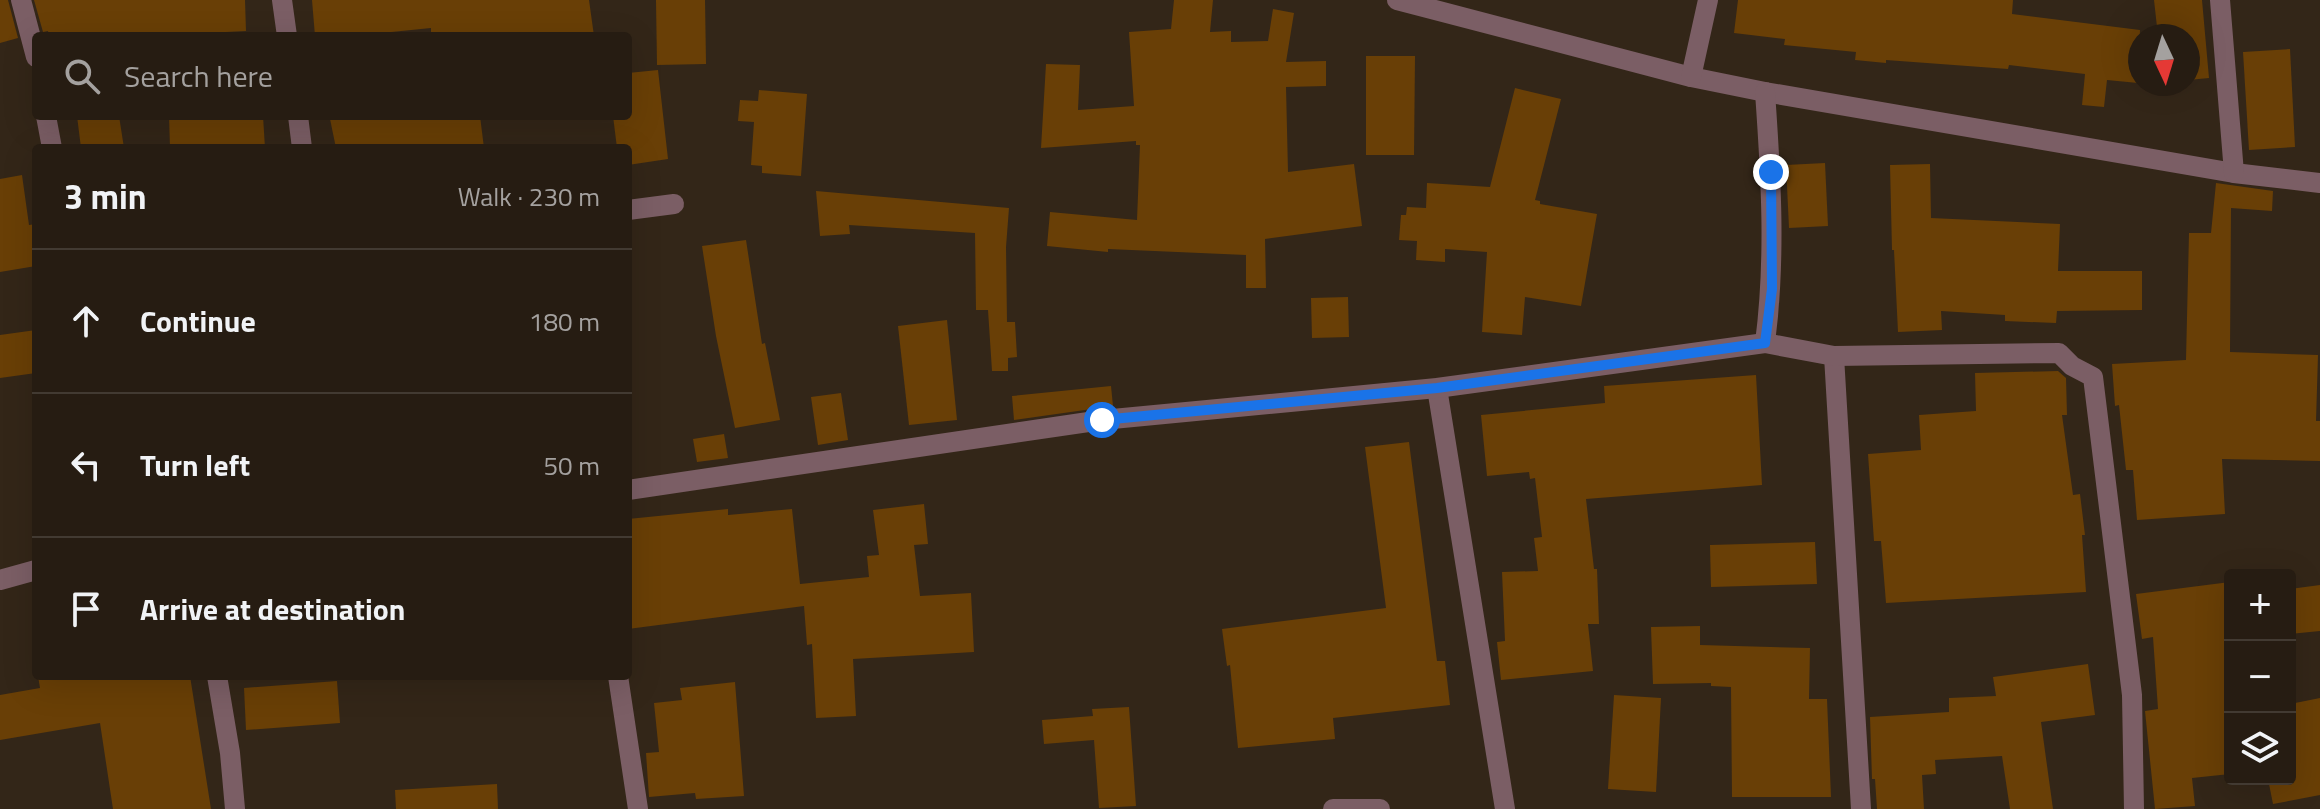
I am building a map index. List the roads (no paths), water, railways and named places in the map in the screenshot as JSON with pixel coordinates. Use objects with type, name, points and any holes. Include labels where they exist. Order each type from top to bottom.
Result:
[{"type":"street","points":[[21,0],[32,42]]},
{"type":"street","points":[[282,0],[286,32]]},
{"type":"street","points":[[1397,0],[1430,5],[1691,77],[1765,92],[2234,173],[2320,183]]},
{"type":"street","points":[[1691,77],[1708,0]]},
{"type":"street","points":[[2220,0],[2234,173]]},
{"type":"street","points":[[1765,92],[1771,172],[1772,289],[1765,343]]},
{"type":"street","points":[[47,120],[51,144]]},
{"type":"street","points":[[298,120],[302,144]]},
{"type":"street","points":[[632,209],[674,204]]},
{"type":"street","points":[[632,489],[1102,420],[1437,388],[1765,343],[1834,356],[2059,353],[2072,366],[2093,377],[2132,695],[2134,809]]},
{"type":"street","points":[[1834,356],[1861,809]]},
{"type":"street","points":[[1437,388],[1505,809]]},
{"type":"street","points":[[0,580],[32,571]]},
{"type":"street","points":[[218,680],[230,753],[235,809]]},
{"type":"street","points":[[619,680],[638,809]]},
{"type":"street","points":[[1333,809],[1380,809]]}]
